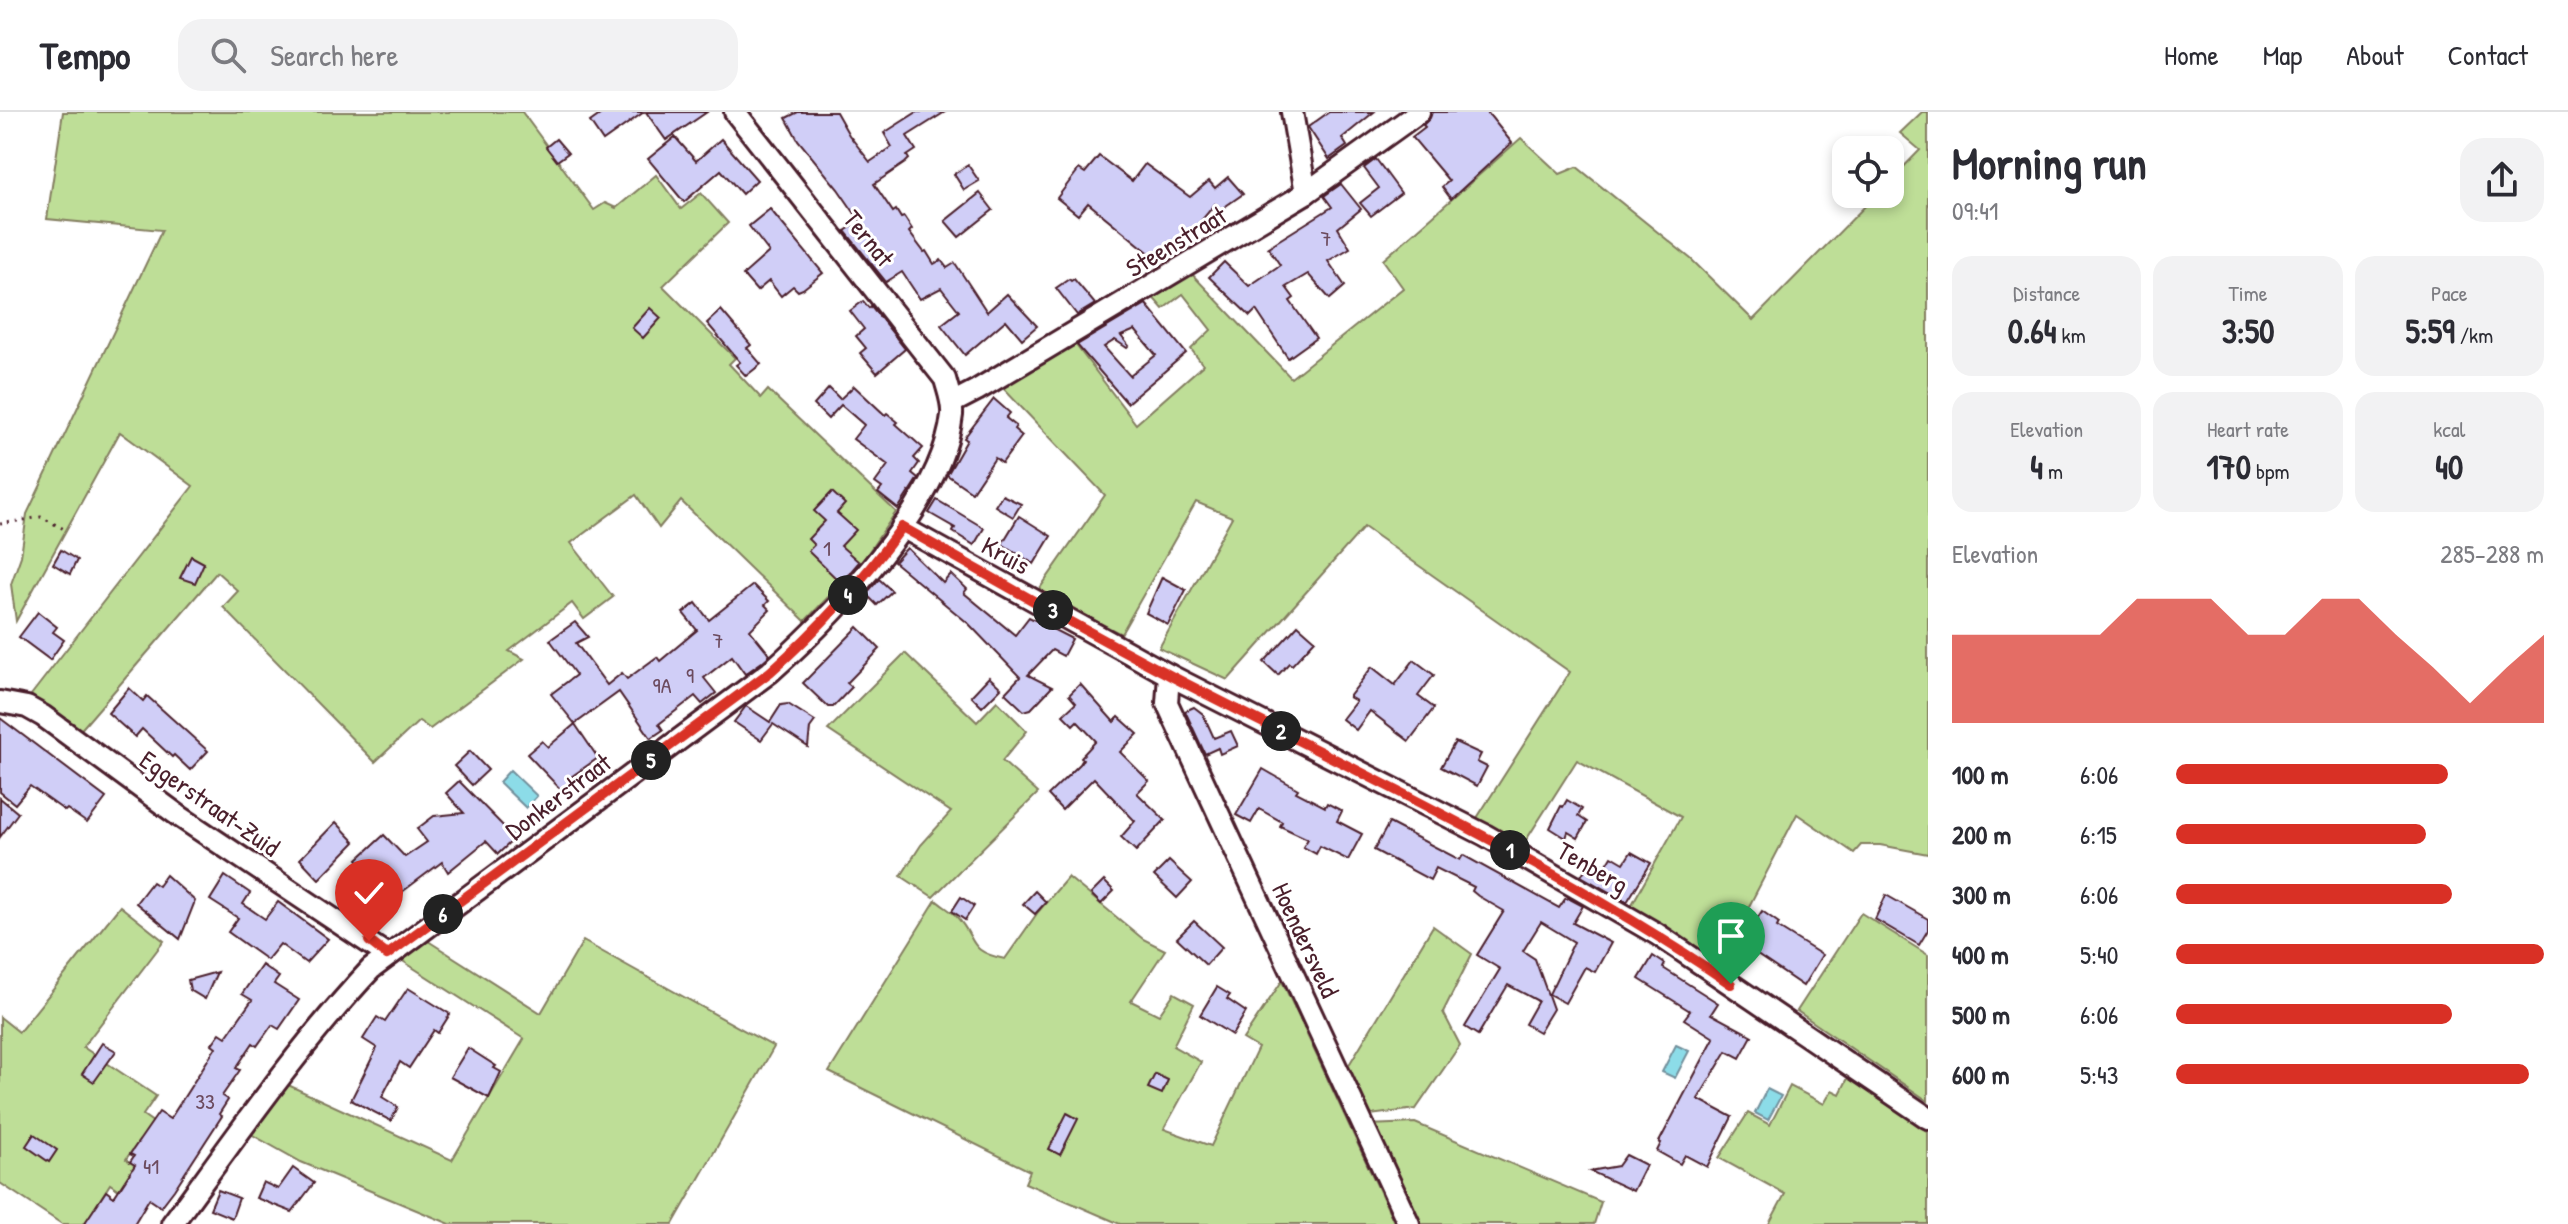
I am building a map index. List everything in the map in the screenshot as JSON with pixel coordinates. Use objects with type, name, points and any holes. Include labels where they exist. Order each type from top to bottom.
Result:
[{"type":"street","name":"Ternat","points":[[735,112],[936,366],[945,379],[952,403]]},
{"type":"street","points":[[1292,112],[1306,193]]},
{"type":"street","name":"Steenstraat","points":[[952,403],[1306,193],[1419,112]]},
{"type":"street","name":"Donkerstraat","points":[[172,1224],[322,1023],[387,955],[770,672],[866,576],[927,486],[947,439],[952,403]]},
{"type":"street","name":"Kruis","points":[[902,527],[1169,675]]},
{"type":"street","name":"Tenberg","points":[[1169,675],[1485,835],[1657,934],[1928,1118]]},
{"type":"street","name":"Hoendersveld","points":[[1169,675],[1167,703],[1409,1224]]},
{"type":"street","name":"Eggerstraat-Zuid","points":[[0,702],[27,707],[43,716],[179,816],[387,955]]},
{"type":"path","points":[[0,524],[41,517],[66,530]]},
{"type":"green space","points":[[63,112],[522,112],[594,210],[605,203],[616,208],[656,175],[681,209],[701,193],[728,223],[663,286],[735,358],[729,364],[761,398],[768,390],[896,512],[861,563],[805,621],[681,501],[659,528],[636,495],[571,543],[613,597],[584,619],[572,603],[509,651],[524,659],[430,729],[419,721],[375,762],[223,607],[238,591],[217,572],[78,733],[31,695],[193,486],[120,432],[16,621],[11,584],[21,556],[27,514],[162,230],[47,219]]},
{"type":"green space","points":[[1922,112],[1928,112],[1928,854],[1880,845],[1861,845],[1854,853],[1797,814],[1720,962],[1630,908],[1681,817],[1577,760],[1521,848],[1477,818],[1570,672],[1364,527],[1228,680],[1159,648],[1232,517],[1196,502],[1121,634],[1038,591],[1105,495],[1001,386],[1075,344],[1136,424],[1203,365],[1191,349],[1211,330],[1183,294],[1163,309],[1150,294],[1189,271],[1291,378],[1403,288],[1383,260],[1521,138],[1560,174],[1577,167],[1691,259],[1753,320],[1863,208],[1904,208],[1904,167],[1920,150],[1900,133]]},
{"type":"green space","points":[[905,653],[977,722],[997,701],[1027,731],[1002,761],[1038,793],[933,897],[901,876],[921,845],[951,812],[828,730]]},
{"type":"green space","points":[[1068,877],[1143,939],[1165,950],[1131,1001],[1159,1015],[1174,993],[1194,1004],[1173,1046],[1201,1062],[1164,1129],[1211,1146],[1258,1048],[1243,1039],[1282,981],[1395,1224],[1120,1224],[1025,1183],[1030,1171],[829,1072],[936,900],[957,917],[978,948],[1005,959],[1038,912]]},
{"type":"green space","points":[[120,906],[164,941],[83,1047],[156,1096],[143,1115],[157,1125],[144,1143],[139,1141],[126,1159],[138,1168],[122,1192],[110,1184],[85,1224],[62,1224],[0,1183],[0,1017],[19,1032]]},
{"type":"green space","points":[[1861,913],[1928,955],[1928,1101],[1797,1011]]},
{"type":"green space","points":[[1433,926],[1472,954],[1443,1012],[1460,1045],[1416,1109],[1363,1116],[1344,1073]]},
{"type":"green space","points":[[425,939],[541,1013],[583,941],[774,1047],[673,1224],[450,1224],[301,1162],[249,1133],[286,1084],[452,1160],[524,1039],[398,958]]},
{"type":"green space","points":[[1849,1076],[1928,1132],[1928,1224],[1769,1224],[1785,1194],[1719,1158],[1748,1113],[1770,1125],[1790,1086],[1824,1104],[1832,1090],[1840,1094]]},
{"type":"green space","points":[[1415,1123],[1601,1202],[1594,1224],[1413,1224],[1369,1125]]},
{"type":"water","points":[[510,770],[537,796],[526,808],[499,782]]},
{"type":"water","points":[[1676,1045],[1689,1051],[1675,1078],[1662,1072]]},
{"type":"water","points":[[1767,1089],[1781,1096],[1768,1120],[1755,1113]]},
{"type":"building","points":[[604,112],[644,112],[603,141],[590,122]]},
{"type":"building","points":[[646,112],[707,112],[666,140]]},
{"type":"building","points":[[798,112],[836,112],[870,162],[892,147],[884,133],[917,112],[945,112],[907,136],[916,150],[907,156],[909,159],[905,163],[874,184],[893,212],[896,210],[901,218],[904,217],[912,229],[909,232],[934,264],[941,260],[947,268],[955,263],[987,312],[1007,294],[1037,326],[1022,339],[1006,320],[965,355],[941,325],[959,311],[941,288],[920,299],[902,272],[886,282],[845,231],[860,221],[798,140],[786,118]]},
{"type":"building","points":[[1329,112],[1374,112],[1342,138],[1347,146],[1329,159],[1308,127]]},
{"type":"building","points":[[1432,112],[1487,112],[1512,143],[1451,199],[1442,187],[1449,181],[1412,137],[1425,127],[1423,125]]},
{"type":"building","points":[[675,137],[696,161],[721,139],[757,180],[742,194],[721,170],[684,202],[648,159]]},
{"type":"building","points":[[556,139],[568,153],[557,161],[546,147]]},
{"type":"building","points":[[1099,156],[1132,181],[1145,164],[1190,197],[1209,181],[1215,188],[1228,177],[1243,194],[1220,210],[1215,204],[1177,250],[1170,244],[1158,260],[1088,203],[1078,215],[1057,198],[1079,169],[1085,173]]},
{"type":"building","points":[[1376,159],[1401,193],[1371,216],[1360,203],[1379,188],[1364,168]]},
{"type":"building","points":[[968,165],[979,181],[964,190],[954,174]]},
{"type":"building","points":[[1341,184],[1361,209],[1338,228],[1350,248],[1328,261],[1345,286],[1330,299],[1308,274],[1286,287],[1294,298],[1290,301],[1316,338],[1288,358],[1256,310],[1250,316],[1209,277],[1224,262],[1249,286],[1280,265],[1268,247],[1332,207],[1324,196]]},
{"type":"building","points":[[980,193],[993,210],[959,237],[945,221]]},
{"type":"building","points":[[770,209],[823,273],[803,289],[798,291],[793,286],[781,296],[769,281],[757,291],[743,275],[769,252],[749,226]]},
{"type":"building","points":[[1074,279],[1095,304],[1077,315],[1056,288]]},
{"type":"building","points":[[863,301],[869,308],[871,306],[905,349],[877,373],[860,353],[866,348],[856,336],[864,329],[850,311]]},
{"type":"building","points":[[1146,304],[1186,353],[1127,403],[1077,345]],"holes":[[[1135,330],[1156,355],[1130,376],[1104,347],[1115,340],[1127,348],[1129,346],[1121,336]]]},
{"type":"building","points":[[650,308],[661,318],[643,338],[632,328]]},
{"type":"building","points":[[721,310],[751,345],[747,348],[761,364],[746,376],[736,365],[740,362],[707,323]]},
{"type":"building","points":[[854,386],[885,415],[887,413],[898,422],[896,424],[923,448],[914,458],[919,463],[912,473],[918,478],[898,509],[878,493],[882,488],[875,483],[888,465],[853,439],[864,425],[841,405],[828,419],[814,405],[829,388],[840,399]]},
{"type":"building","points":[[994,399],[1010,413],[1006,418],[1022,436],[1002,463],[995,458],[972,492],[947,475],[967,440],[964,438]]},
{"type":"building","points":[[832,492],[845,504],[837,513],[856,530],[841,546],[859,562],[841,583],[808,551],[814,545],[808,539],[825,521],[814,511]]},
{"type":"building","points":[[1002,495],[1021,504],[1013,517],[995,506]]},
{"type":"building","points":[[937,500],[984,528],[974,545],[953,532],[955,528],[929,513]]},
{"type":"building","points":[[1019,516],[1051,536],[1034,564],[1002,544]]},
{"type":"building","points":[[907,548],[943,583],[951,574],[967,589],[964,593],[1015,635],[1029,617],[1072,639],[1063,656],[1052,650],[1028,675],[1052,687],[1031,709],[1024,711],[1005,693],[1020,677],[969,624],[894,562]]},
{"type":"building","points":[[61,550],[77,560],[70,574],[53,564]]},
{"type":"building","points":[[191,556],[204,563],[195,583],[180,578]]},
{"type":"building","points":[[1162,577],[1186,590],[1168,625],[1146,613]]},
{"type":"building","points":[[879,579],[892,591],[877,605],[866,594]]},
{"type":"building","points":[[753,585],[769,601],[765,605],[770,610],[750,630],[770,655],[745,674],[732,656],[704,678],[716,693],[702,704],[695,696],[659,724],[663,730],[651,738],[619,692],[575,724],[551,694],[576,675],[550,640],[575,622],[588,637],[576,643],[607,685],[622,673],[627,679],[657,657],[660,661],[697,630],[683,613],[696,603],[709,620]]},
{"type":"building","points":[[38,612],[57,627],[53,632],[64,640],[50,660],[19,637]]},
{"type":"building","points":[[1298,625],[1315,640],[1278,675],[1264,662]]},
{"type":"building","points":[[858,627],[880,649],[847,683],[852,687],[833,707],[828,707],[803,683]]},
{"type":"building","points":[[1414,660],[1434,675],[1418,696],[1434,708],[1409,741],[1370,711],[1356,730],[1342,719],[1356,701],[1349,697],[1372,667],[1395,685]]},
{"type":"building","points":[[989,677],[1001,688],[982,707],[971,696]]},
{"type":"building","points":[[1080,684],[1114,722],[1119,717],[1138,734],[1120,752],[1149,781],[1137,793],[1165,820],[1136,851],[1121,837],[1135,821],[1094,778],[1062,810],[1048,795],[1080,764],[1081,757],[1096,741],[1077,721],[1073,725],[1063,715],[1076,703],[1069,695]]},
{"type":"building","points":[[129,688],[143,701],[147,696],[208,751],[190,770],[142,729],[135,737],[108,713]]},
{"type":"building","points":[[788,704],[815,721],[810,728],[808,747],[773,724],[761,740],[734,722],[746,706],[770,722],[781,705]]},
{"type":"building","points":[[1194,707],[1203,714],[1214,738],[1231,731],[1238,746],[1220,754],[1218,748],[1205,754],[1185,711]]},
{"type":"building","points":[[0,718],[106,798],[87,823],[30,786],[15,804],[0,792]]},
{"type":"building","points":[[575,724],[598,758],[571,777],[576,783],[564,793],[527,754],[542,741],[548,747]]},
{"type":"building","points":[[1455,742],[1481,754],[1477,762],[1487,767],[1477,786],[1441,767]]},
{"type":"building","points":[[470,751],[488,770],[472,785],[454,766]]},
{"type":"building","points":[[1263,769],[1298,789],[1296,792],[1325,807],[1327,803],[1342,811],[1337,821],[1362,834],[1348,860],[1320,846],[1316,854],[1303,847],[1308,839],[1280,826],[1282,822],[1259,809],[1251,823],[1236,815]]},
{"type":"building","points":[[459,781],[515,838],[498,854],[486,841],[448,872],[442,862],[377,907],[364,890],[375,882],[358,859],[384,835],[405,857],[427,842],[417,829],[434,816],[464,813],[446,793]]},
{"type":"building","points":[[0,798],[18,813],[0,837]]},
{"type":"building","points":[[1567,800],[1582,809],[1578,816],[1587,822],[1578,838],[1568,832],[1566,838],[1550,828]]},
{"type":"building","points":[[336,822],[355,842],[319,879],[300,859]]},
{"type":"building","points":[[1389,823],[1460,860],[1463,855],[1559,908],[1568,898],[1583,906],[1573,923],[1611,943],[1595,972],[1585,967],[1565,1003],[1549,994],[1574,942],[1541,922],[1523,951],[1535,959],[1553,1009],[1539,1032],[1525,1024],[1538,1001],[1508,985],[1478,1035],[1465,1027],[1500,969],[1477,955],[1504,911],[1478,896],[1472,891],[1474,887],[1436,868],[1430,880],[1374,850]]},
{"type":"building","points":[[1631,852],[1651,863],[1627,902],[1581,876],[1592,858],[1606,866],[1612,856],[1624,863]]},
{"type":"building","points":[[1169,861],[1192,882],[1177,898],[1154,876]]},
{"type":"building","points":[[166,875],[195,901],[180,939],[136,903],[152,882],[158,886]]},
{"type":"building","points":[[225,876],[250,893],[243,904],[265,919],[278,902],[328,939],[306,963],[280,944],[267,960],[228,932],[238,918],[210,900]]},
{"type":"building","points":[[1104,881],[1114,891],[1101,904],[1091,894]]},
{"type":"building","points":[[1035,891],[1046,902],[1035,914],[1023,904]]},
{"type":"building","points":[[1886,895],[1928,919],[1928,930],[1919,945],[1875,919]]},
{"type":"building","points":[[961,897],[974,906],[965,920],[952,911]]},
{"type":"building","points":[[1762,911],[1779,923],[1777,927],[1822,955],[1803,986],[1741,944]]},
{"type":"building","points":[[1194,921],[1222,947],[1206,965],[1177,938]]},
{"type":"building","points":[[1653,956],[1665,964],[1663,968],[1718,1003],[1711,1014],[1752,1036],[1740,1058],[1727,1051],[1698,1099],[1732,1117],[1707,1167],[1685,1155],[1680,1164],[1657,1151],[1714,1038],[1684,1019],[1690,1011],[1639,979]]},
{"type":"building","points":[[262,965],[279,977],[274,984],[299,1000],[279,1029],[272,1025],[257,1046],[253,1043],[236,1068],[240,1070],[222,1096],[228,1100],[219,1114],[222,1116],[174,1190],[161,1207],[149,1199],[134,1224],[84,1224],[106,1191],[114,1197],[135,1165],[130,1162],[134,1156],[130,1154],[159,1112],[170,1119],[216,1047],[212,1044],[220,1033],[226,1037],[252,1000],[242,994]]},
{"type":"building","points":[[217,972],[205,999],[190,990],[188,980]]},
{"type":"building","points":[[1217,987],[1230,995],[1227,999],[1246,1012],[1232,1035],[1200,1015]]},
{"type":"building","points":[[408,988],[450,1014],[438,1033],[434,1030],[409,1068],[400,1062],[382,1097],[398,1107],[391,1121],[351,1100],[377,1048],[363,1039],[377,1017],[385,1022]]},
{"type":"building","points":[[102,1043],[116,1051],[94,1082],[82,1074]]},
{"type":"building","points":[[468,1048],[501,1072],[489,1098],[450,1077]]},
{"type":"building","points":[[1155,1074],[1168,1080],[1162,1094],[1148,1088]]},
{"type":"building","points":[[1067,1113],[1078,1119],[1060,1155],[1049,1149]]},
{"type":"building","points":[[34,1134],[57,1150],[49,1162],[26,1146]]},
{"type":"building","points":[[1626,1155],[1646,1165],[1633,1191],[1590,1171],[1618,1166]]},
{"type":"building","points":[[293,1168],[314,1183],[292,1212],[256,1198],[263,1182],[278,1189]]},
{"type":"building","points":[[218,1190],[239,1198],[232,1218],[210,1209]]},
{"type":"route","points":[[369,941],[387,955],[770,672],[866,576],[902,527],[1169,675],[1485,835],[1657,934],[1731,984]]}]
